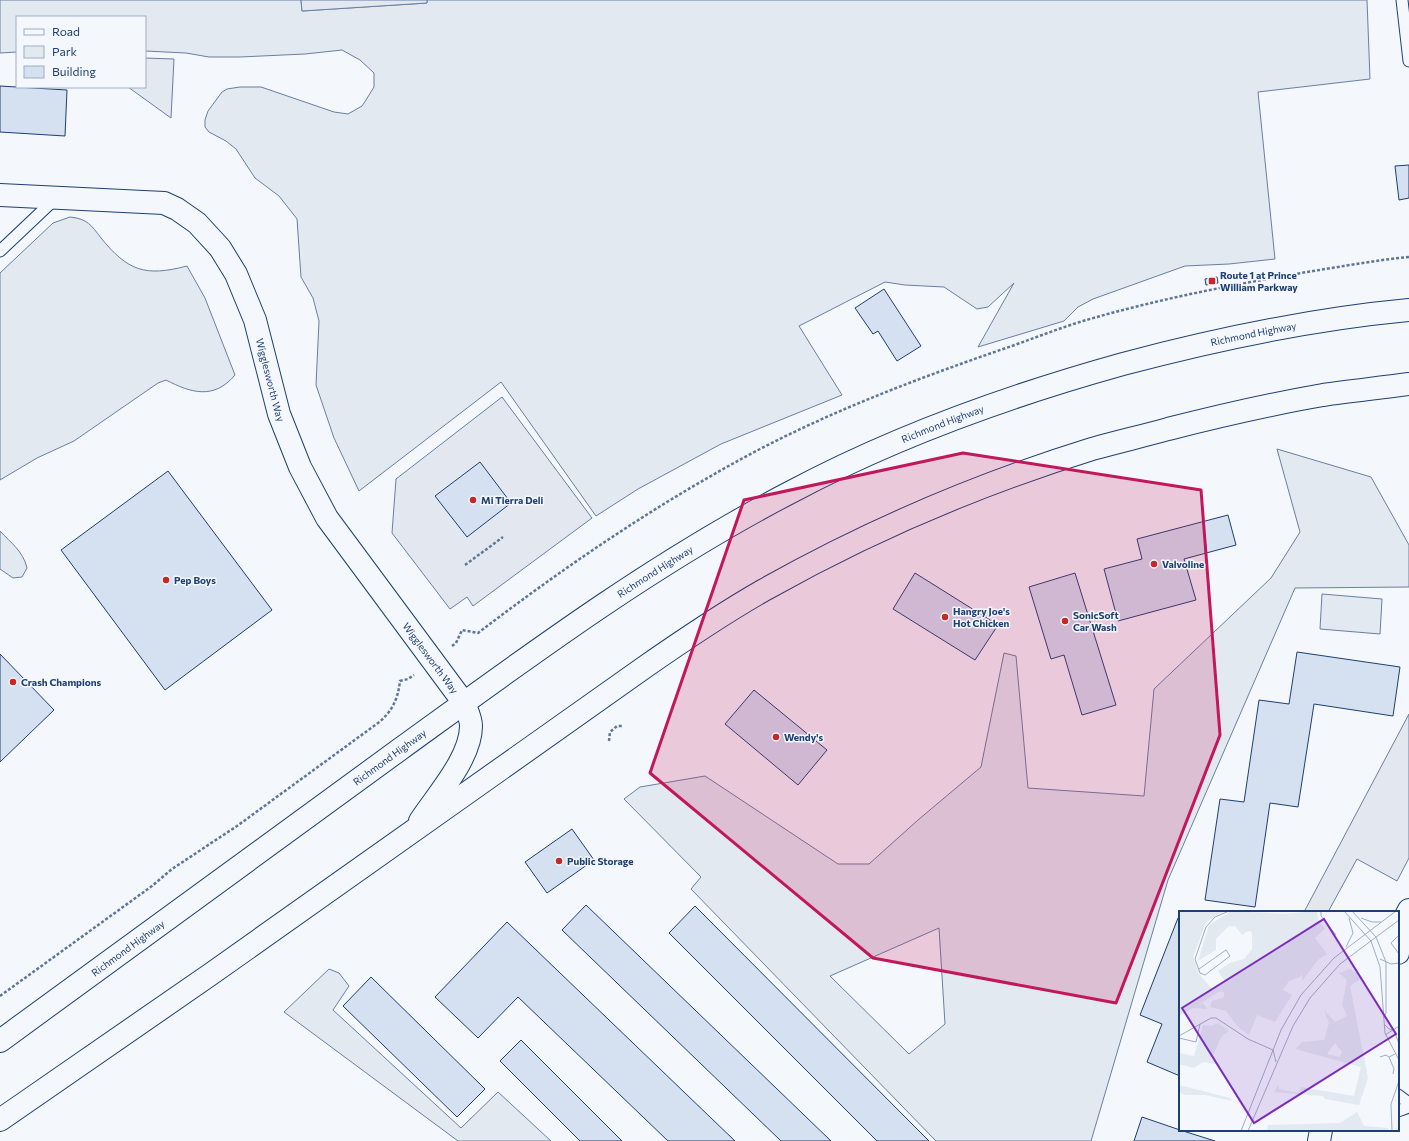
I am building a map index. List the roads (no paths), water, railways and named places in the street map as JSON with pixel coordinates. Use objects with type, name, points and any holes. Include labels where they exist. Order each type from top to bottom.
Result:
[{"type":"main road","name":"Wigglesworth Way","points":[[0,195],[164,203],[177,209],[197,223],[220,248],[236,274],[249,304],[279,414],[300,467],[327,518],[464,703],[470,719],[471,727],[465,750],[455,770],[411,833]]},
{"type":"main road","name":"Richmond Highway","points":[[0,1041],[464,703],[610,599],[717,532],[794,490],[900,440],[969,413],[1064,380],[1185,347],[1305,323],[1409,310]]},
{"type":"main road","points":[[0,1120],[712,621],[777,583],[880,531],[990,485],[1093,449],[1212,418],[1275,404],[1322,395],[1409,384]]},
{"type":"main road","points":[[1399,946],[1402,923],[1409,910]]},
{"type":"main road","points":[[1399,963],[1409,958]]},
{"type":"main road","points":[[1319,1141],[1321,1131]]},
{"type":"lane","points":[[1402,0],[1409,61]]},
{"type":"lane","points":[[0,251],[56,198]]},
{"type":"lane","points":[[1399,1096],[1409,1103]]},
{"type":"lane","points":[[1399,1111],[1409,1107]]},
{"type":"place","name":"Route 1 at Prince William Parkway","points":[[1212,281]]},
{"type":"place","name":"Mi Tierra Deli","points":[[473,500]]},
{"type":"place","name":"Valvoline","points":[[1154,564]]},
{"type":"place","name":"Pep Boys","points":[[166,580]]},
{"type":"place","name":"Hangry Joe's Hot Chicken","points":[[945,617]]},
{"type":"place","name":"SonicSoft Car Wash","points":[[1065,621]]},
{"type":"place","name":"Crash Champions","points":[[13,682]]},
{"type":"place","name":"Wendy's","points":[[776,737]]},
{"type":"place","name":"Public Storage","points":[[559,861]]}]
